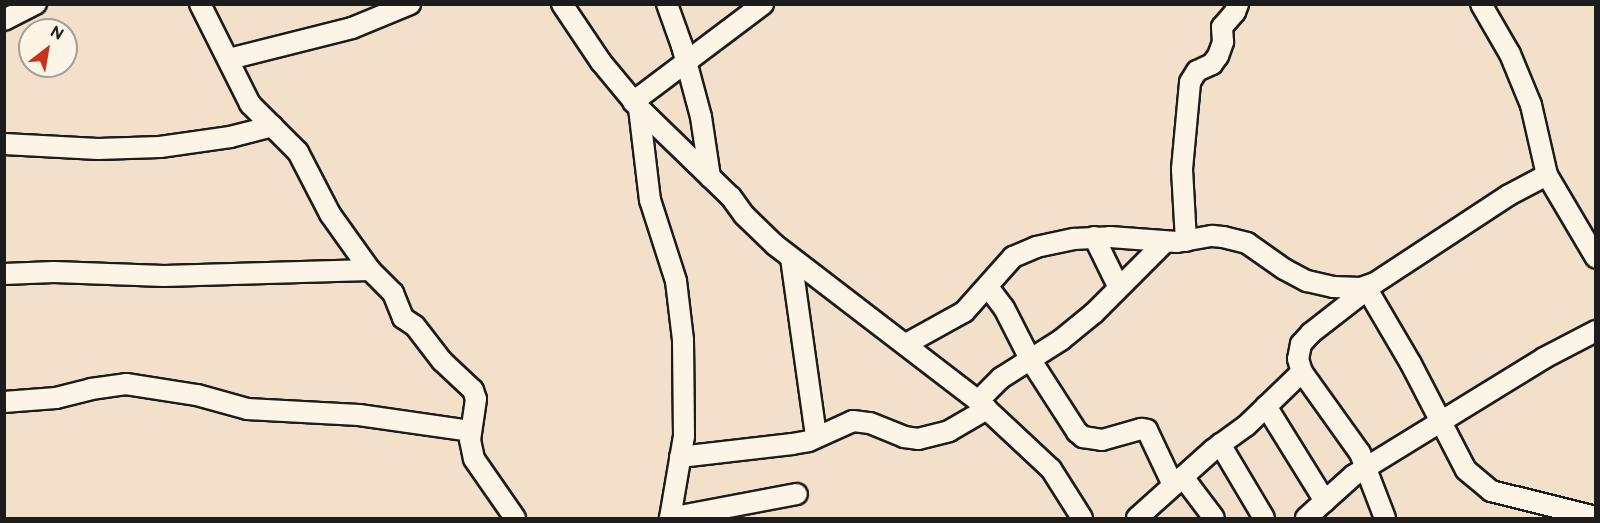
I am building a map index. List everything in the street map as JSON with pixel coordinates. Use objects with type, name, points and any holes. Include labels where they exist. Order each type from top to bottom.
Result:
[{"type":"street","points":[[4,20],[36,4]]},
{"type":"street","points":[[200,4],[250,104],[303,159],[330,214],[370,270],[393,293],[403,318],[415,327],[442,361],[473,390],[476,399],[470,432],[474,459],[515,519]]},
{"type":"street","points":[[229,59],[352,28],[410,4]]},
{"type":"street","points":[[562,4],[601,62],[636,105],[731,197],[744,215],[791,258],[906,344],[982,405],[1051,469],[1082,518]]},
{"type":"street","points":[[667,4],[701,117],[710,177]]},
{"type":"street","points":[[636,105],[686,61],[763,4]]},
{"type":"street","points":[[1186,241],[1182,169],[1190,82],[1194,73],[1212,64],[1218,56],[1223,42],[1222,27],[1235,12],[1238,4]]},
{"type":"street","points":[[1482,4],[1510,54],[1531,105],[1547,175],[1596,258]]},
{"type":"street","points":[[636,105],[650,200],[676,281],[684,370],[684,436],[670,518],[797,494]]},
{"type":"street","points":[[4,144],[99,149],[160,147],[230,137],[273,126]]},
{"type":"street","points":[[1385,519],[1351,437],[1302,372],[1298,359],[1301,344],[1311,333],[1371,286],[1448,233],[1509,195],[1547,175]]},
{"type":"street","points":[[906,344],[935,330],[963,312],[988,287],[1008,262],[1022,252],[1057,242],[1094,237],[1165,242],[1212,236],[1247,243],[1284,269],[1306,281],[1353,289],[1371,286]]},
{"type":"street","points":[[1094,237],[1118,286]]},
{"type":"street","points":[[680,457],[792,444],[816,437],[853,421],[870,423],[904,437],[918,439],[949,431],[982,405],[1001,378],[1061,340],[1094,314],[1118,286],[1165,242]]},
{"type":"street","points":[[791,258],[816,437]]},
{"type":"street","points":[[4,274],[54,272],[164,276],[370,270]]},
{"type":"street","points":[[1371,286],[1466,470],[1491,491],[1595,517]]},
{"type":"street","points":[[988,287],[1004,308],[1030,359],[1083,436],[1102,440],[1141,429],[1147,430],[1178,481],[1203,515]]},
{"type":"street","points":[[928,361],[935,330]]},
{"type":"street","points":[[1306,519],[1343,483],[1365,468],[1544,358],[1596,331]]},
{"type":"street","points":[[1137,519],[1220,444],[1246,426],[1302,372]]},
{"type":"street","points":[[4,402],[56,398],[91,389],[126,384],[197,395],[236,408],[359,415],[470,432]]},
{"type":"street","points":[[1266,406],[1325,501]]},
{"type":"street","points":[[1220,444],[1264,519]]},
{"type":"street","points":[[1201,462],[1231,461]]}]
